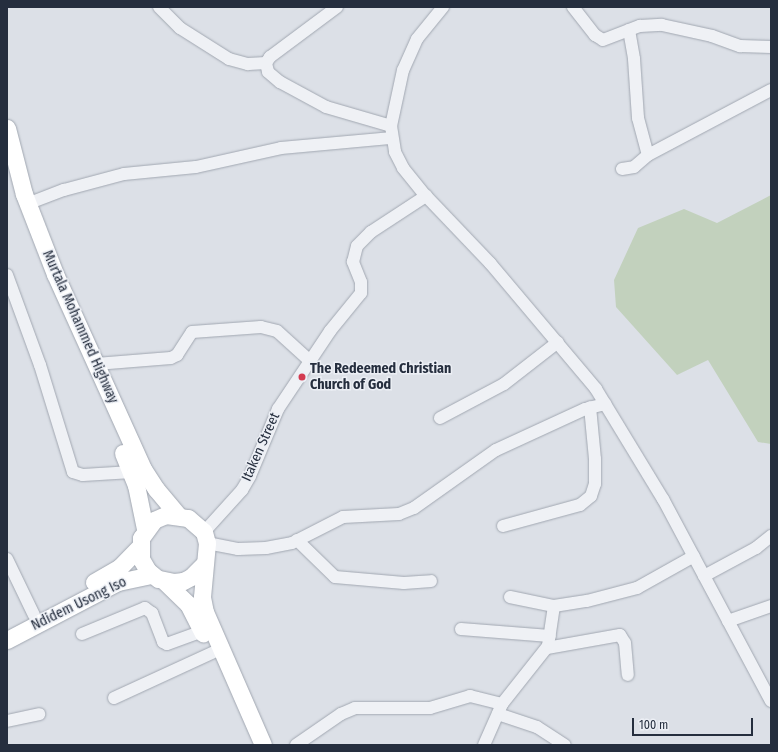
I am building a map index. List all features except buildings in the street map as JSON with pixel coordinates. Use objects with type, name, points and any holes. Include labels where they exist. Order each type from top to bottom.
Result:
[{"type":"highway","name":"Murtala Mohammed Highway","points":[[7,128],[27,204],[55,274],[143,469],[156,489],[178,515]]},
{"type":"highway","name":"Murtala Mohammed Highway","points":[[7,176],[17,210],[36,255],[132,472],[145,529]]},
{"type":"highway","points":[[253,745],[202,631],[188,604],[144,565],[139,547],[145,529],[154,520],[166,515],[178,515],[197,524],[205,538],[202,597],[206,612],[263,745]]},
{"type":"highway","name":"Ndidem Usong Iso","points":[[7,630],[113,572],[139,547]]},
{"type":"highway","points":[[158,578],[174,582],[192,577],[204,564]]},
{"type":"highway","name":"Ndidem Usong Iso","points":[[7,640],[118,582],[158,578]]},
{"type":"street","points":[[159,7],[180,28],[229,59],[248,64],[266,63]]},
{"type":"street","points":[[337,7],[270,57],[266,63],[268,72],[280,82],[326,107],[391,132]]},
{"type":"street","points":[[443,7],[412,48],[396,96],[391,132],[403,168],[426,196],[490,263],[558,342],[605,404],[694,556],[728,621],[766,679],[771,700]]},
{"type":"street","points":[[573,7],[599,39],[609,40],[640,26],[662,25],[683,28],[740,46],[771,47]]},
{"type":"street","points":[[629,30],[634,59],[638,118],[648,155]]},
{"type":"street","points":[[622,169],[634,167],[648,155],[771,90]]},
{"type":"street","points":[[27,204],[64,190],[124,174],[196,167],[281,148],[391,132]]},
{"type":"street","name":"Itaken Street","points":[[205,538],[246,483],[274,415],[310,361],[361,293],[361,282],[353,262],[357,246],[370,232],[426,196]]},
{"type":"street","points":[[7,275],[40,365],[73,472],[83,475],[132,472]]},
{"type":"street","points":[[96,364],[171,358],[177,355],[192,332],[261,326],[277,331],[310,361]]},
{"type":"street","points":[[440,418],[504,384],[558,342]]},
{"type":"street","points":[[205,538],[248,549],[281,546],[297,540],[343,517],[354,514],[386,516],[414,508],[492,452],[590,407],[605,404]]},
{"type":"street","points":[[502,526],[580,505],[592,496],[595,484],[595,459],[590,407]]},
{"type":"street","points":[[704,576],[756,548],[771,536]]},
{"type":"street","points":[[297,540],[336,577],[404,583],[431,581]]},
{"type":"street","points":[[510,597],[554,606],[637,588],[694,556]]},
{"type":"street","points":[[7,559],[34,615]]},
{"type":"street","points":[[484,745],[500,709],[547,648],[554,606]]},
{"type":"street","points":[[728,621],[771,606]]},
{"type":"street","points":[[82,634],[145,608],[152,613],[163,642],[167,644],[202,631]]},
{"type":"street","points":[[461,629],[550,636]]},
{"type":"street","points":[[547,648],[620,635],[625,643],[628,675]]},
{"type":"street","points":[[114,698],[212,653]]},
{"type":"street","points":[[296,745],[341,714],[355,708],[430,708],[470,696],[537,727],[566,745]]},
{"type":"street","points":[[7,721],[38,714]]},
{"type":"green space","points":[[771,195],[771,444],[758,442],[708,360],[677,375],[616,307],[614,280],[638,228],[684,209],[717,223]]},
{"type":"place","name":"The Redeemed Christian Church of God","points":[[302,377]]}]
